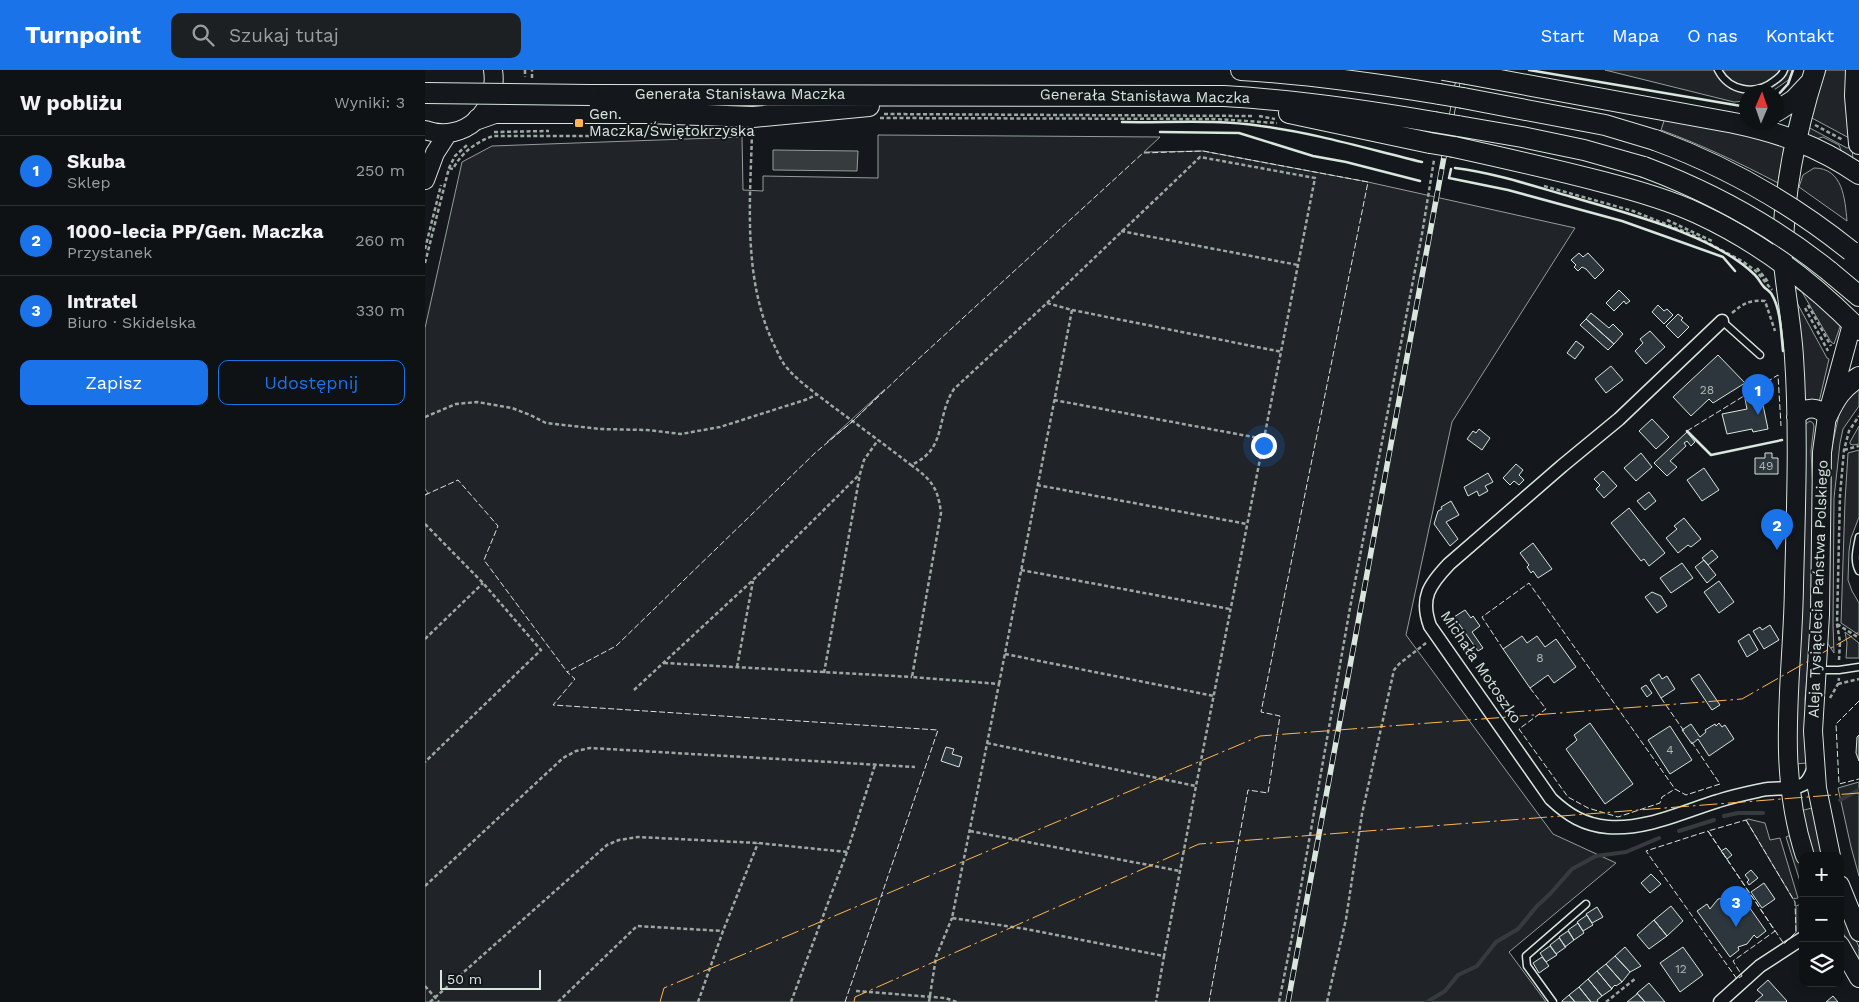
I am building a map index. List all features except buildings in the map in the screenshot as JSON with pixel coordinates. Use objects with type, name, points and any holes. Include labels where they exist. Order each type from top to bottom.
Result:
[{"type":"highway","name":"Generała Stanisława Maczka","points":[[1241,70],[1309,74],[1463,98],[1605,125],[1655,140],[1723,168],[1762,189],[1806,217],[1855,255]]},
{"type":"highway","points":[[1439,70],[1739,122]]},
{"type":"highway","points":[[1856,70],[1859,144]]},
{"type":"highway","points":[[1784,106],[1794,100],[1813,76]]},
{"type":"highway","points":[[1783,263],[1785,210],[1795,139],[1813,76]]},
{"type":"highway","name":"Generała Stanisława Maczka","points":[[425,93],[1224,96],[1282,99],[1349,107],[1522,137],[1584,150],[1644,167],[1678,180],[1746,214],[1802,249],[1859,297]]},
{"type":"highway","points":[[478,119],[495,113],[647,113],[753,117],[968,94]]},
{"type":"highway","points":[[1153,95],[1210,105],[1264,108],[1325,119],[1525,162],[1640,192],[1696,212],[1732,231],[1783,263],[1822,294],[1856,327]]},
{"type":"highway","points":[[1768,130],[1795,139],[1835,158],[1859,174]]},
{"type":"highway","points":[[1856,327],[1859,297]]},
{"type":"highway","points":[[1827,416],[1836,397],[1844,388],[1859,378]]},
{"type":"main road","points":[[425,130],[447,133],[465,128],[478,119],[485,110],[493,92],[493,70]]},
{"type":"main road","points":[[425,180],[435,153],[447,133]]},
{"type":"main road","name":"Aleja Tysiąclecia Państwa Polskiego","points":[[1783,263],[1794,356],[1796,417],[1794,618],[1787,726],[1789,788],[1804,852]]},
{"type":"main road","name":"Aleja Tysiąclecia Państwa Polskiego","points":[[1830,852],[1819,796],[1813,731],[1815,670],[1820,615],[1822,452],[1827,416],[1843,355],[1856,327]]},
{"type":"main road","points":[[1796,417],[1800,412],[1811,408],[1823,411],[1827,416]]},
{"type":"main road","points":[[1844,895],[1859,932]]},
{"type":"main road","points":[[1844,952],[1859,978]]},
{"type":"street","name":"Michała Motoszko","points":[[1722,321],[1619,419],[1562,466],[1441,573],[1428,592],[1425,604],[1430,626],[1436,635],[1551,799],[1564,812],[1575,818],[1606,827],[1639,825],[1769,788],[1789,788],[1805,784],[1811,777],[1815,765]]},
{"type":"street","points":[[1719,1002],[1760,966],[1799,941]]},
{"type":"lane","points":[[1718,70],[1722,78],[1732,86],[1746,91],[1766,87],[1783,74],[1784,70]]},
{"type":"lane","points":[[1722,321],[1760,355]]},
{"type":"lane","points":[[1859,537],[1856,551],[1856,566],[1859,571]]},
{"type":"lane","points":[[1815,670],[1839,670],[1859,667]]},
{"type":"lane","points":[[1553,1002],[1527,966],[1526,956],[1587,904]]},
{"type":"path","points":[[1276,119],[1242,115],[1190,114],[879,116],[1215,118],[1277,123]]},
{"type":"path","points":[[447,167],[453,169],[461,155],[485,139],[493,136],[599,136],[659,129],[599,131]]},
{"type":"path","points":[[746,130],[752,130],[749,214],[751,262],[767,330],[783,363],[789,371],[817,394],[933,482],[939,496],[941,513],[912,677]]},
{"type":"path","points":[[425,250],[447,167],[459,150],[488,133],[552,131]]},
{"type":"path","points":[[911,465],[924,459],[935,445],[947,399],[953,389],[1047,303],[1200,157],[1315,178],[1196,786],[1157,1002]]},
{"type":"path","points":[[425,263],[447,167]]},
{"type":"path","points":[[1279,1002],[1350,608],[1422,234],[1432,169]]},
{"type":"path","points":[[1543,181],[1641,209]]},
{"type":"path","points":[[1540,185],[1633,211],[1693,235],[1742,261],[1756,271],[1768,288],[1776,294],[1793,288],[1800,292],[1829,345],[1843,355]]},
{"type":"path","points":[[1657,216],[1728,249],[1753,264],[1774,286],[1796,296],[1828,350],[1833,355],[1843,355]]},
{"type":"path","points":[[1121,231],[1298,265]]},
{"type":"path","points":[[1722,321],[1743,304],[1755,300],[1765,301],[1776,334]]},
{"type":"path","points":[[1047,303],[1072,310],[1282,352]]},
{"type":"path","points":[[929,1002],[936,957],[952,918],[970,831],[1072,310]]},
{"type":"path","points":[[425,417],[456,404],[477,402],[512,408],[547,423],[600,429],[647,430],[681,434],[721,428],[808,399],[817,394]]},
{"type":"path","points":[[1054,400],[1264,440]]},
{"type":"path","points":[[824,673],[860,474],[865,460],[878,440]]},
{"type":"path","points":[[1844,450],[1859,446]]},
{"type":"path","points":[[634,690],[753,580],[860,474]]},
{"type":"path","points":[[1037,485],[1247,524]]},
{"type":"path","points":[[425,524],[483,583],[541,650],[425,762]]},
{"type":"path","points":[[1021,570],[1230,609]]},
{"type":"path","points":[[737,668],[753,580]]},
{"type":"path","points":[[425,640],[483,583]]},
{"type":"path","points":[[1837,624],[1859,638]]},
{"type":"path","points":[[1327,1002],[1346,919],[1362,814],[1394,670],[1436,635]]},
{"type":"path","points":[[1005,654],[1214,696]]},
{"type":"path","points":[[664,663],[912,677],[999,684]]},
{"type":"path","points":[[1839,684],[1859,679]]},
{"type":"path","points":[[987,743],[1196,786]]},
{"type":"path","points":[[425,886],[563,758],[576,751],[590,748],[915,767]]},
{"type":"path","points":[[791,1002],[847,852],[875,764]]},
{"type":"path","points":[[970,831],[1180,870]]},
{"type":"path","points":[[430,1002],[607,845],[619,840],[638,837],[758,843],[847,852]]},
{"type":"path","points":[[698,1002],[723,930],[758,843]]},
{"type":"path","points":[[952,918],[1026,929],[1164,956]]},
{"type":"path","points":[[558,1002],[637,926],[723,930]]},
{"type":"path","points":[[1606,1002],[1635,978]]},
{"type":"path","points":[[425,986],[439,1002]]},
{"type":"path","points":[[856,991],[930,996],[957,1002]]},
{"type":"shaded area","points":[[1605,70],[1793,70],[1790,79],[1781,85],[1739,85],[1739,102],[1734,102]]},
{"type":"shaded area","points":[[1826,70],[1848,70],[1851,139],[1810,117]]},
{"type":"shaded area","points":[[1665,118],[1785,144],[1778,183],[1721,155],[1661,130]]},
{"type":"shaded area","points":[[1808,127],[1847,148],[1852,147],[1853,160],[1842,153],[1839,145],[1823,137],[1816,139],[1806,134]]},
{"type":"shaded area","points":[[878,135],[1160,137],[1144,152],[1203,151],[1368,182],[1575,228],[1452,422],[1406,635],[1553,834],[1616,863],[1509,952],[1546,1002],[425,1002],[425,495],[428,493],[425,489],[425,328],[462,162],[492,146],[742,137],[743,190],[763,191],[763,176],[878,178]],"holes":[[[885,389],[853,421],[827,442]]]},
{"type":"shaded area","points":[[773,150],[858,151],[857,171],[773,170]]},
{"type":"shaded area","points":[[1814,168],[1824,169],[1837,179],[1841,186],[1847,221],[1799,187],[1803,175]]},
{"type":"shaded area","points":[[1793,280],[1841,324],[1834,344],[1831,342],[1802,292],[1794,287]]},
{"type":"shaded area","points":[[1796,301],[1829,359],[1819,402],[1803,401]]},
{"type":"shaded area","points":[[1859,386],[1859,406],[1843,429],[1834,498],[1834,653],[1828,644],[1826,636],[1830,462],[1842,401]]},
{"type":"shaded area","points":[[1810,421],[1814,426],[1811,451],[1813,564],[1810,640],[1805,699],[1807,763],[1795,764],[1804,425]]},
{"type":"shaded area","points":[[1859,426],[1859,444],[1850,444],[1850,442]]},
{"type":"shaded area","points":[[1859,450],[1859,517],[1851,538],[1848,580],[1859,603],[1859,635],[1841,623],[1848,453]]},
{"type":"shaded area","points":[[1845,632],[1859,643],[1859,658],[1846,658],[1847,643]]},
{"type":"shaded area","points":[[1859,782],[1859,876],[1838,788]]},
{"type":"shaded area","points":[[1812,808],[1822,852],[1811,852],[1800,811]]},
{"type":"shaded area","points":[[1746,820],[1765,823],[1770,840],[1780,838],[1798,898],[1793,899]]},
{"type":"shaded area","points":[[1791,835],[1799,861],[1799,878],[1786,837]]},
{"type":"shaded area","points":[[1799,905],[1799,933],[1784,944],[1796,932],[1796,906]]},
{"type":"shaded area","points":[[1844,914],[1859,947],[1859,960],[1844,935]]},
{"type":"waterway","points":[[1840,800],[1859,790]]},
{"type":"waterway","points":[[1724,816],[1738,813],[1763,813]]},
{"type":"waterway","points":[[1679,831],[1714,820]]},
{"type":"waterway","points":[[1427,1002],[1445,991],[1458,975],[1477,966],[1496,942],[1518,929],[1572,869],[1596,856],[1626,852],[1659,838]]},
{"type":"railway","points":[[1288,1002],[1460,70]]},
{"type":"fence","points":[[845,1002],[938,730],[553,705],[575,679],[567,672],[616,646],[815,453],[853,421],[1143,153],[1203,151],[1368,182],[1261,712],[1280,716],[1268,793],[1248,790],[1209,1002]]},
{"type":"fence","points":[[1687,431],[1778,375],[1781,426]]},
{"type":"fence","points":[[425,495],[458,480],[498,526],[484,560],[568,673]]},
{"type":"fence","points":[[1503,649],[1482,617],[1529,583],[1675,789],[1686,795],[1720,784],[1691,741]]},
{"type":"fence","points":[[1530,688],[1546,709],[1519,729],[1568,797],[1588,808],[1618,817],[1660,803],[1662,797],[1675,789]]},
{"type":"fence","points":[[1661,698],[1684,731]]},
{"type":"fence","points":[[1859,701],[1836,724],[1839,784],[1859,779]]},
{"type":"fence","points":[[1746,820],[1795,902],[1796,932],[1784,944],[1708,831],[1746,820]]},
{"type":"fence","points":[[1708,831],[1775,931],[1733,961],[1742,976],[1737,979],[1646,851],[1708,831]]},
{"type":"wall","points":[[1529,70],[1739,106]]},
{"type":"wall","points":[[1784,88],[1788,84],[1793,70]]},
{"type":"wall","points":[[1122,122],[1209,122],[1261,126],[1321,137],[1422,162]]},
{"type":"wall","points":[[1160,132],[1239,133],[1313,156],[1346,162],[1420,181]]},
{"type":"wall","points":[[1455,168],[1514,180],[1643,218],[1717,248],[1755,275],[1771,294],[1779,315],[1783,351]]},
{"type":"wall","points":[[1451,169],[1449,178],[1508,190],[1622,221],[1723,257],[1735,271]]},
{"type":"wall","points":[[1687,431],[1711,455],[1782,440]]},
{"type":"power","points":[[660,1002],[664,988],[1260,736],[1742,699],[1859,632]]},
{"type":"power","points":[[854,1002],[855,997],[1199,844],[1859,793]]},
{"type":"place","name":"Gen. Maczka/Świętokrzyska","points":[[579,123]]},
{"type":"place","name":"Skuba","points":[[1758,415]]},
{"type":"place","name":"1000-lecia PP/Gen. Maczka","points":[[1777,550]]},
{"type":"place","name":"Intratel","points":[[1736,927]]}]
